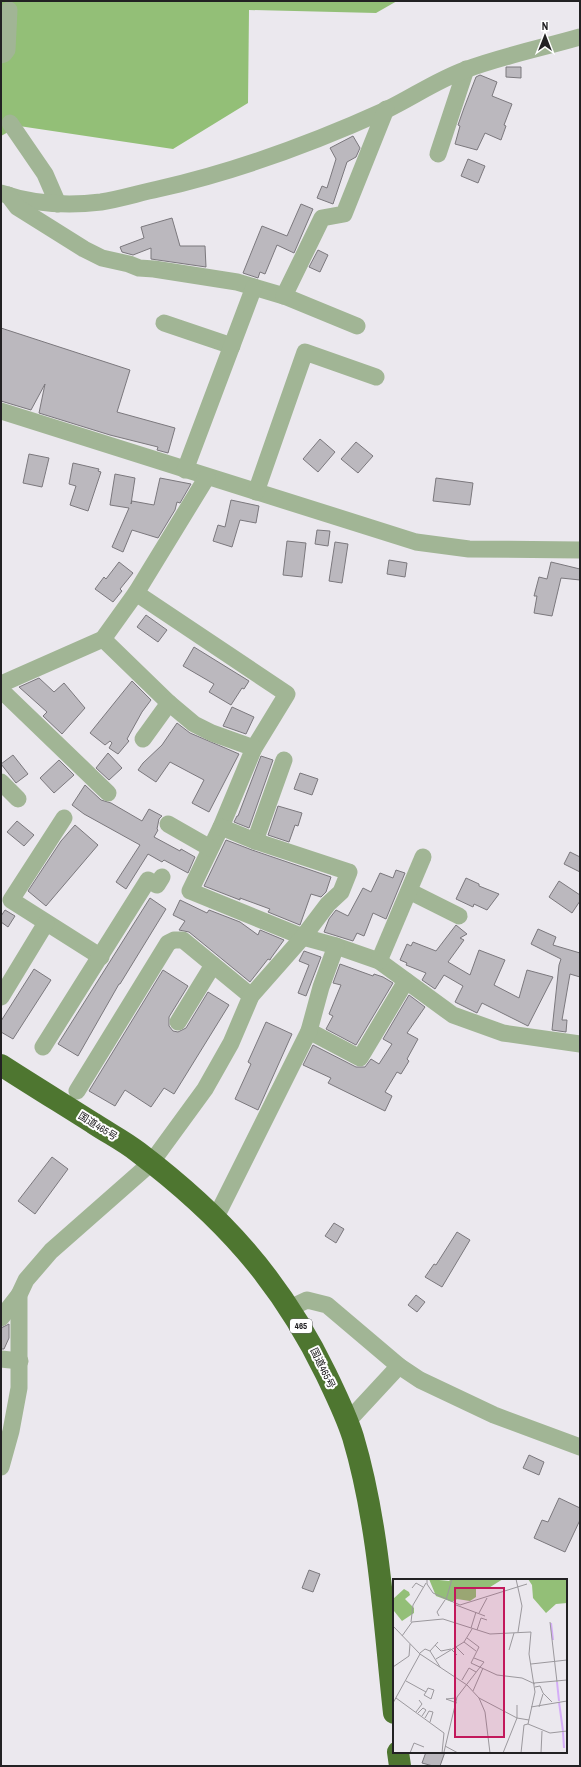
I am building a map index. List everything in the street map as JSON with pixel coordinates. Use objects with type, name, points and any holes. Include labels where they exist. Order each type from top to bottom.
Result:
[{"type":"highway","name":"国道465号","points":[[1,1065],[137,1151],[216,1217],[251,1256],[290,1308],[314,1350],[348,1421],[362,1468],[377,1559],[393,1704]]},
{"type":"highway","points":[[398,1753],[400,1766]]},
{"type":"street","points":[[1,55],[7,50],[9,10]]},
{"type":"street","points":[[4,194],[30,201],[58,204],[100,202],[193,181],[247,166],[285,153],[386,109],[443,79],[466,69],[580,37]]},
{"type":"street","points":[[438,154],[466,69]]},
{"type":"street","points":[[284,296],[322,218],[344,214],[386,109]]},
{"type":"street","points":[[10,123],[45,174],[58,204]]},
{"type":"street","points":[[4,194],[17,207],[84,249],[102,258],[129,264],[139,268],[211,277],[237,282],[284,296],[357,326]]},
{"type":"street","points":[[185,470],[254,287]]},
{"type":"street","points":[[164,323],[232,346]]},
{"type":"street","points":[[256,492],[305,352],[376,377]]},
{"type":"street","points":[[1,411],[416,542],[469,549],[580,550]]},
{"type":"street","points":[[1,684],[103,639],[136,593],[207,477]]},
{"type":"street","points":[[136,593],[287,694],[254,748],[221,826],[190,891],[303,937],[336,946],[379,961],[453,1015],[503,1033],[580,1044]]},
{"type":"street","points":[[103,639],[169,703],[194,724],[212,733],[254,748]]},
{"type":"street","points":[[1,690],[108,793]]},
{"type":"street","points":[[143,739],[169,703]]},
{"type":"street","points":[[255,841],[284,760]]},
{"type":"street","points":[[1,782],[18,799]]},
{"type":"street","points":[[64,818],[11,900],[101,957]]},
{"type":"street","points":[[168,824],[210,848]]},
{"type":"street","points":[[1,1318],[19,1294],[26,1280],[51,1250],[151,1163],[205,1089],[230,1043],[251,996],[303,937],[328,904],[341,892],[349,872],[255,841],[221,826]]},
{"type":"street","points":[[379,961],[423,857]]},
{"type":"street","points":[[43,1047],[148,880],[157,885],[162,877]]},
{"type":"street","points":[[409,891],[459,916]]},
{"type":"street","points":[[1,997],[46,923]]},
{"type":"street","points":[[77,1091],[168,943],[174,940],[183,940],[251,996]]},
{"type":"street","points":[[216,1217],[309,1031],[321,987],[336,946]]},
{"type":"street","points":[[178,1022],[213,965]]},
{"type":"street","points":[[309,1031],[360,1058],[406,981]]},
{"type":"street","points":[[1,1467],[12,1431],[19,1388],[19,1294]]},
{"type":"street","points":[[290,1308],[307,1300],[327,1305],[399,1366],[420,1380],[494,1415],[580,1447]]},
{"type":"street","points":[[1,1358],[20,1361]]},
{"type":"street","points":[[348,1421],[399,1366]]},
{"type":"green space","points":[[1,1],[397,1],[376,13],[249,10],[248,103],[173,149],[19,126],[1,136]]},
{"type":"building","points":[[506,67],[521,67],[521,78],[506,77]]},
{"type":"building","points":[[480,75],[497,82],[492,96],[512,104],[504,125],[506,126],[501,140],[485,133],[477,150],[455,144],[460,126],[458,125],[464,108],[476,77]]},
{"type":"building","points":[[353,136],[360,148],[356,157],[347,162],[333,204],[317,198],[322,186],[327,188],[336,159],[330,148]]},
{"type":"building","points":[[468,159],[485,166],[478,183],[461,176]]},
{"type":"building","points":[[301,204],[313,209],[294,253],[277,245],[265,274],[260,272],[258,278],[243,273],[262,226],[287,236]]},
{"type":"building","points":[[172,218],[180,246],[205,246],[206,267],[151,259],[151,248],[133,255],[122,252],[120,247],[144,238],[141,227]]},
{"type":"building","points":[[318,250],[328,255],[320,272],[309,267]]},
{"type":"building","points":[[1,328],[130,370],[117,412],[175,428],[168,453],[157,450],[158,447],[110,435],[39,413],[45,384],[31,410],[1,401]]},
{"type":"building","points":[[320,439],[335,452],[318,472],[303,459]]},
{"type":"building","points":[[356,442],[373,456],[358,473],[341,459]]},
{"type":"building","points":[[29,454],[49,458],[42,487],[23,483]]},
{"type":"building","points":[[73,463],[99,469],[98,471],[101,472],[88,511],[70,505],[76,486],[69,484]]},
{"type":"building","points":[[115,474],[135,478],[131,504],[132,501],[154,505],[160,478],[191,484],[180,503],[177,502],[175,510],[158,538],[132,530],[123,552],[112,547],[129,508],[110,505]]},
{"type":"building","points":[[436,478],[473,483],[470,505],[433,501]]},
{"type":"building","points":[[231,500],[259,506],[256,523],[240,520],[232,547],[213,541],[218,525],[225,527]]},
{"type":"building","points":[[317,530],[330,531],[328,546],[315,544]]},
{"type":"building","points":[[287,541],[306,543],[302,577],[283,575]]},
{"type":"building","points":[[335,542],[348,544],[342,583],[329,581]]},
{"type":"building","points":[[389,560],[407,563],[405,577],[387,574]]},
{"type":"building","points":[[119,562],[133,573],[120,589],[122,591],[113,602],[95,589],[104,577],[106,579]]},
{"type":"building","points":[[551,562],[580,569],[580,580],[561,578],[552,616],[534,613],[537,596],[534,596],[539,577],[547,579]]},
{"type":"building","points":[[146,615],[167,630],[158,642],[137,627]]},
{"type":"building","points":[[194,647],[249,681],[244,689],[242,688],[231,705],[209,692],[214,684],[183,666]]},
{"type":"building","points":[[39,678],[54,692],[64,683],[85,708],[62,734],[43,716],[47,712],[19,687]]},
{"type":"building","points":[[132,681],[151,700],[142,712],[127,739],[129,741],[118,754],[109,748],[112,743],[110,741],[105,745],[90,733]]},
{"type":"building","points":[[232,707],[254,717],[246,734],[223,726]]},
{"type":"building","points":[[177,723],[190,733],[239,754],[209,812],[192,803],[204,780],[170,762],[156,782],[138,770],[143,763],[162,745]]},
{"type":"building","points":[[108,753],[122,768],[109,780],[96,768]]},
{"type":"building","points":[[13,755],[28,774],[16,783],[1,764]]},
{"type":"building","points":[[261,756],[273,760],[249,828],[234,822],[238,816]]},
{"type":"building","points":[[59,760],[74,775],[54,793],[40,778]]},
{"type":"building","points":[[300,773],[318,779],[312,795],[294,789]]},
{"type":"building","points":[[85,785],[101,800],[111,803],[142,821],[149,809],[162,816],[159,819],[158,830],[154,837],[195,857],[188,873],[164,860],[162,862],[148,854],[126,889],[116,882],[140,845],[84,814],[72,805]]},
{"type":"building","points":[[278,806],[302,813],[298,826],[295,825],[289,842],[268,835]]},
{"type":"building","points":[[17,821],[34,835],[24,846],[7,832]]},
{"type":"building","points":[[75,825],[98,845],[46,906],[28,891],[61,841]]},
{"type":"building","points":[[226,840],[331,877],[326,892],[321,897],[311,894],[300,925],[268,912],[270,909],[240,898],[240,900],[204,886]]},
{"type":"building","points":[[570,852],[580,857],[580,872],[564,864]]},
{"type":"building","points":[[396,870],[405,873],[386,919],[373,913],[364,936],[357,933],[353,941],[324,932],[329,919],[336,910],[348,916],[363,888],[371,892],[380,873],[393,878]]},
{"type":"building","points":[[466,878],[479,884],[479,886],[499,894],[487,910],[474,904],[473,907],[456,899]]},
{"type":"building","points":[[559,881],[580,895],[580,901],[572,913],[549,897]]},
{"type":"building","points":[[150,898],[166,909],[119,984],[78,1056],[58,1044]]},
{"type":"building","points":[[180,900],[207,913],[209,910],[240,922],[258,935],[260,930],[284,940],[270,960],[268,959],[250,982],[189,932],[179,930],[185,921],[173,915]]},
{"type":"building","points":[[5,910],[15,916],[8,927],[1,922],[1,916]]},
{"type":"building","points":[[456,925],[467,934],[460,938],[464,940],[448,962],[470,975],[479,950],[505,960],[494,985],[519,998],[527,970],[553,977],[528,1026],[482,1003],[477,1013],[455,1002],[463,986],[444,975],[435,989],[422,980],[426,973],[406,965],[407,963],[400,960],[407,944],[411,946],[413,942],[436,951]]},
{"type":"building","points":[[538,929],[556,937],[553,945],[580,953],[580,977],[570,974],[562,1020],[567,1020],[566,1032],[552,1030],[559,965],[561,959],[531,944]]},
{"type":"building","points":[[304,951],[321,957],[306,996],[298,993],[309,965],[299,961]]},
{"type":"building","points":[[340,964],[373,976],[374,974],[383,977],[393,983],[356,1045],[326,1029],[333,1016],[329,1014],[341,985],[333,983]]},
{"type":"building","points":[[34,969],[51,980],[13,1039],[1,1032],[1,1021]]},
{"type":"building","points":[[163,970],[188,986],[169,1017],[169,1026],[173,1031],[178,1032],[186,1028],[208,992],[229,1005],[174,1094],[164,1088],[151,1107],[125,1090],[115,1106],[89,1091]]},
{"type":"building","points":[[409,995],[425,1007],[407,1033],[418,1039],[407,1059],[409,1061],[401,1074],[397,1072],[385,1092],[392,1096],[385,1111],[328,1083],[331,1078],[303,1065],[313,1045],[356,1067],[365,1067],[371,1059],[379,1064],[392,1044],[383,1039]]},
{"type":"building","points":[[266,1022],[292,1034],[258,1110],[235,1099],[251,1064],[248,1062]]},
{"type":"building","points":[[52,1157],[68,1169],[35,1214],[18,1201]]},
{"type":"building","points":[[334,1223],[344,1229],[336,1243],[325,1236]]},
{"type":"building","points":[[457,1232],[470,1240],[442,1287],[425,1277],[434,1264],[436,1265]]},
{"type":"building","points":[[416,1295],[425,1302],[417,1312],[408,1305]]},
{"type":"building","points":[[9,1324],[9,1338],[4,1349],[1,1349],[1,1328]]},
{"type":"building","points":[[529,1455],[544,1462],[539,1475],[523,1468]]},
{"type":"building","points":[[559,1498],[580,1508],[580,1520],[565,1552],[534,1538],[542,1520],[548,1522]]},
{"type":"building","points":[[309,1570],[320,1574],[313,1592],[302,1588]]},
{"type":"building","points":[[426,1753],[445,1753],[440,1766],[422,1763]]}]
